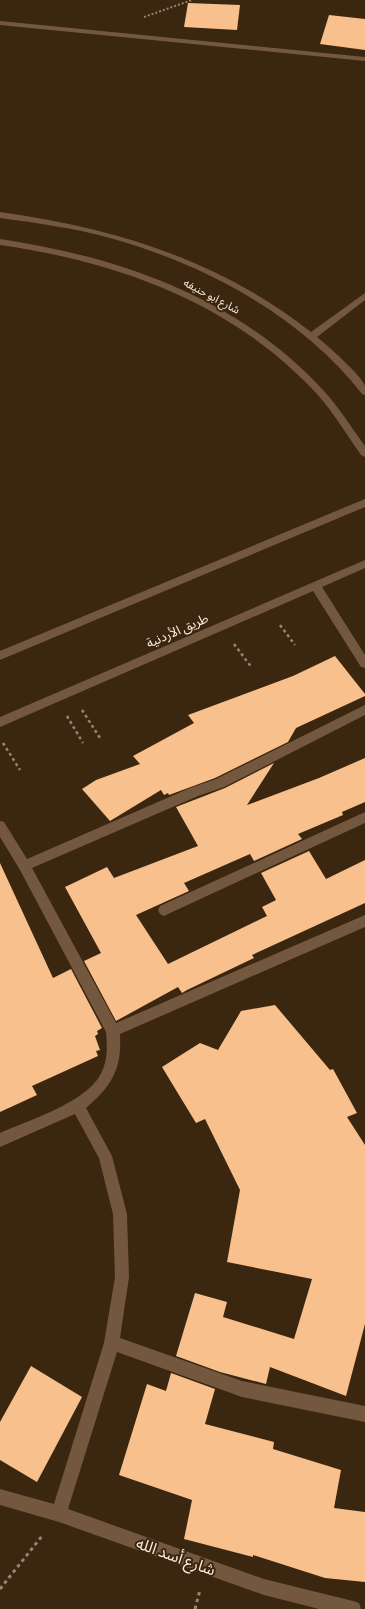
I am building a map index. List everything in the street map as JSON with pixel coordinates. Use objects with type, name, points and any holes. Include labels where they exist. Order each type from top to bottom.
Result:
[{"type":"street","points":[[0,23],[365,59]]},
{"type":"street","name":"شارع ابو حنيفه","points":[[0,215],[79,227],[144,245],[204,269],[261,299],[312,336],[354,377],[365,392]]},
{"type":"street","name":"شارع ابو حنيفه","points":[[0,242],[67,253],[126,270],[181,292],[232,320],[279,353],[320,392],[365,453]]},
{"type":"street","points":[[312,336],[365,296]]},
{"type":"street","points":[[0,656],[365,503]]},
{"type":"street","name":"طريق الأردنية","points":[[0,722],[365,564]]},
{"type":"street","points":[[315,585],[365,664]]},
{"type":"street","points":[[24,866],[194,792],[220,783],[365,710]]},
{"type":"street","points":[[164,910],[365,817]]},
{"type":"street","points":[[0,826],[24,866],[114,1031],[114,1052],[109,1073],[96,1091],[78,1106],[0,1140]]},
{"type":"street","points":[[114,1031],[365,921]]},
{"type":"street","points":[[59,1514],[112,1343],[122,1277],[120,1214],[105,1156],[78,1106]]},
{"type":"street","points":[[112,1343],[242,1389],[365,1414]]},
{"type":"street","name":"شارع أسد الله","points":[[0,1497],[59,1514],[264,1587],[353,1609]]},
{"type":"path","points":[[220,626],[252,668]]},
{"type":"path","points":[[70,692],[100,738]]},
{"type":"path","points":[[56,698],[83,743]]},
{"type":"path","points":[[0,738],[20,770]]},
{"type":"path","points":[[0,1588],[59,1514]]},
{"type":"building","points":[[188,3],[240,5],[237,30],[184,27]]},
{"type":"building","points":[[329,15],[365,19],[365,50],[320,44]]},
{"type":"building","points":[[335,656],[365,696],[296,728],[288,742],[215,778],[169,795],[168,793],[164,795],[161,790],[110,821],[82,789],[96,780],[140,764],[133,756],[194,723],[188,715],[293,676]]},
{"type":"building","points":[[365,758],[365,802],[342,812],[343,815],[298,834],[302,839],[254,861],[250,854],[184,883],[189,891],[136,915],[168,964],[267,916],[262,907],[276,900],[261,873],[309,851],[326,879],[365,860],[365,903],[252,955],[254,958],[182,993],[178,987],[116,1021],[84,961],[101,953],[65,887],[107,867],[114,878],[198,846],[176,807],[225,788],[274,763],[247,805],[319,778]]},
{"type":"building","points":[[0,863],[53,978],[71,969],[102,1028],[97,1031],[98,1034],[95,1036],[100,1050],[96,1051],[98,1056],[32,1086],[37,1095],[0,1112]]},
{"type":"building","points":[[275,1005],[330,1070],[333,1069],[357,1113],[347,1117],[365,1145],[365,1324],[346,1396],[270,1367],[266,1384],[220,1372],[176,1356],[195,1293],[227,1302],[223,1317],[294,1339],[312,1279],[227,1262],[240,1190],[205,1119],[196,1123],[162,1067],[200,1043],[218,1050],[241,1011]]},
{"type":"building","points":[[31,1366],[82,1397],[37,1482],[0,1460],[0,1422]]},
{"type":"building","points":[[171,1373],[215,1389],[205,1424],[274,1442],[273,1449],[341,1470],[334,1508],[365,1512],[365,1582],[325,1578],[253,1555],[253,1557],[184,1539],[192,1500],[119,1475],[147,1384],[166,1391]]}]
